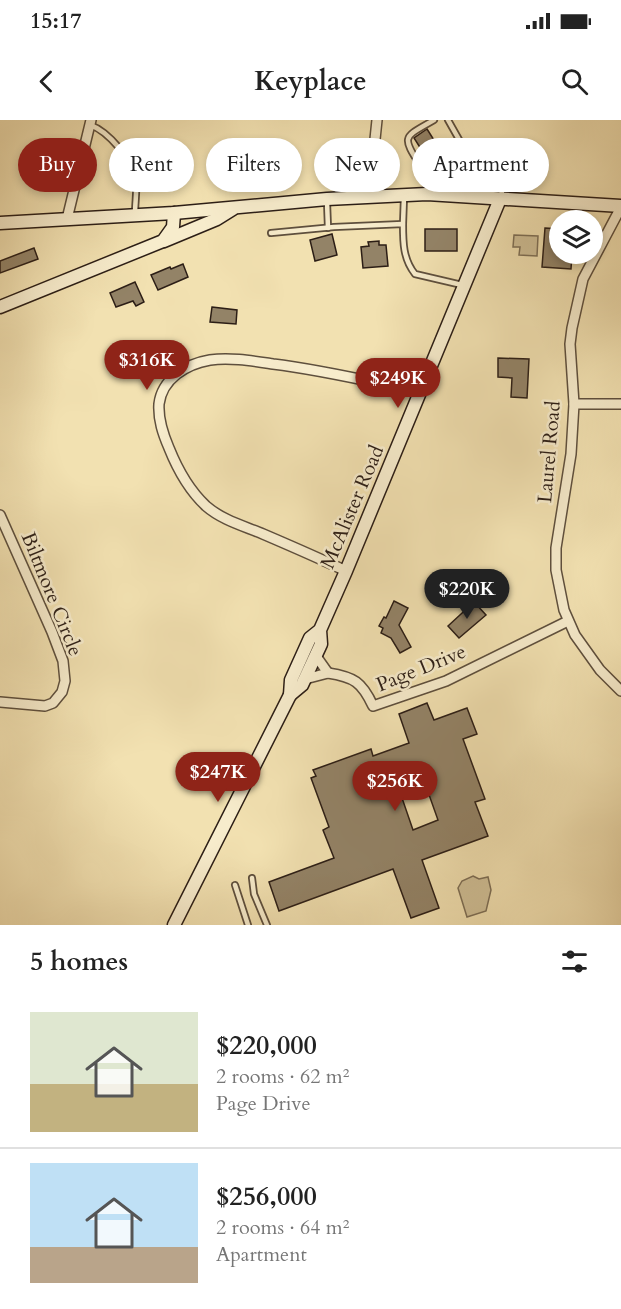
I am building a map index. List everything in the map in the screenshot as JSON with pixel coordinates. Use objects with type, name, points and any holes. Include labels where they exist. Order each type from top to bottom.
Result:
[{"type":"street","points":[[369,197],[377,120]]},
{"type":"street","points":[[67,219],[90,123]]},
{"type":"street","points":[[0,223],[174,213],[327,199],[427,194],[501,195],[621,207]]},
{"type":"street","name":"McAlister Road","points":[[174,925],[290,695],[291,680],[310,638],[320,630],[422,392],[501,195]]},
{"type":"street","name":"Laurel Road","points":[[621,207],[584,279],[575,309],[570,344],[574,404],[571,454],[556,548],[556,570],[568,621],[600,670],[621,691]]},
{"type":"street","points":[[0,307],[217,219],[235,208]]},
{"type":"street","points":[[163,241],[173,227],[174,213]]},
{"type":"street","points":[[346,571],[228,520],[206,506],[189,486],[162,433],[158,413],[160,392],[172,378],[192,364],[213,360],[249,360],[305,368],[422,392]]},
{"type":"street","points":[[574,404],[621,404]]},
{"type":"street","name":"Biltmore Circle","points":[[0,515],[52,632],[63,661],[65,681],[62,692],[53,703],[45,706],[0,702]]},
{"type":"street","name":"Page Drive","points":[[328,673],[346,675],[359,683],[373,706],[446,681],[568,621]]},
{"type":"street","name":"McAlister Road","points":[[290,695],[302,685],[316,656],[321,644],[320,630]]},
{"type":"street","points":[[304,679],[328,673],[316,656]]},
{"type":"lane","points":[[412,152],[407,139],[410,134],[434,120]]},
{"type":"lane","points":[[448,120],[459,138]]},
{"type":"lane","points":[[90,123],[115,143],[134,171],[135,215]]},
{"type":"lane","points":[[404,195],[403,246],[409,267],[415,274],[464,285]]},
{"type":"lane","points":[[327,199],[328,228]]},
{"type":"lane","points":[[271,233],[404,224]]},
{"type":"lane","points":[[252,878],[254,894],[267,925]]},
{"type":"lane","points":[[235,885],[249,925]]},
{"type":"shaded area","points":[[514,235],[538,236],[537,256],[519,255],[520,247],[513,247]]},
{"type":"shaded area","points":[[473,876],[479,879],[488,877],[491,890],[486,911],[467,917],[458,888],[462,881]]},
{"type":"building","points":[[427,129],[433,138],[414,138]]},
{"type":"building","points":[[545,228],[549,228],[549,264],[571,264],[571,269],[542,267]]},
{"type":"building","points":[[425,229],[457,229],[457,251],[425,251]]},
{"type":"building","points":[[332,234],[337,255],[315,261],[310,240]]},
{"type":"building","points":[[379,241],[379,245],[386,245],[388,266],[363,268],[361,247],[369,246],[368,242]]},
{"type":"building","points":[[34,248],[38,259],[0,273],[0,261]]},
{"type":"building","points":[[183,264],[188,277],[158,290],[151,275]]},
{"type":"building","points":[[135,282],[144,302],[136,306],[133,301],[116,307],[110,293]]},
{"type":"building","points":[[212,307],[237,310],[236,324],[210,322]]},
{"type":"building","points":[[152,344],[162,356],[146,370],[136,357]]},
{"type":"building","points":[[498,358],[529,359],[527,398],[511,397],[512,378],[498,377]]},
{"type":"building","points":[[394,601],[408,608],[399,625],[411,647],[400,653],[391,638],[381,633],[383,628],[379,626],[384,617],[386,618]]},
{"type":"building","points":[[474,602],[486,615],[459,638],[448,626]]},
{"type":"building","points":[[427,703],[434,720],[467,708],[477,734],[463,739],[485,799],[475,802],[488,836],[422,860],[439,908],[411,918],[393,869],[279,911],[269,882],[334,858],[323,830],[329,827],[311,778],[316,776],[313,770],[371,749],[373,756],[409,743],[399,714]],"holes":[[[427,789],[438,820],[413,830],[402,798]]]}]
